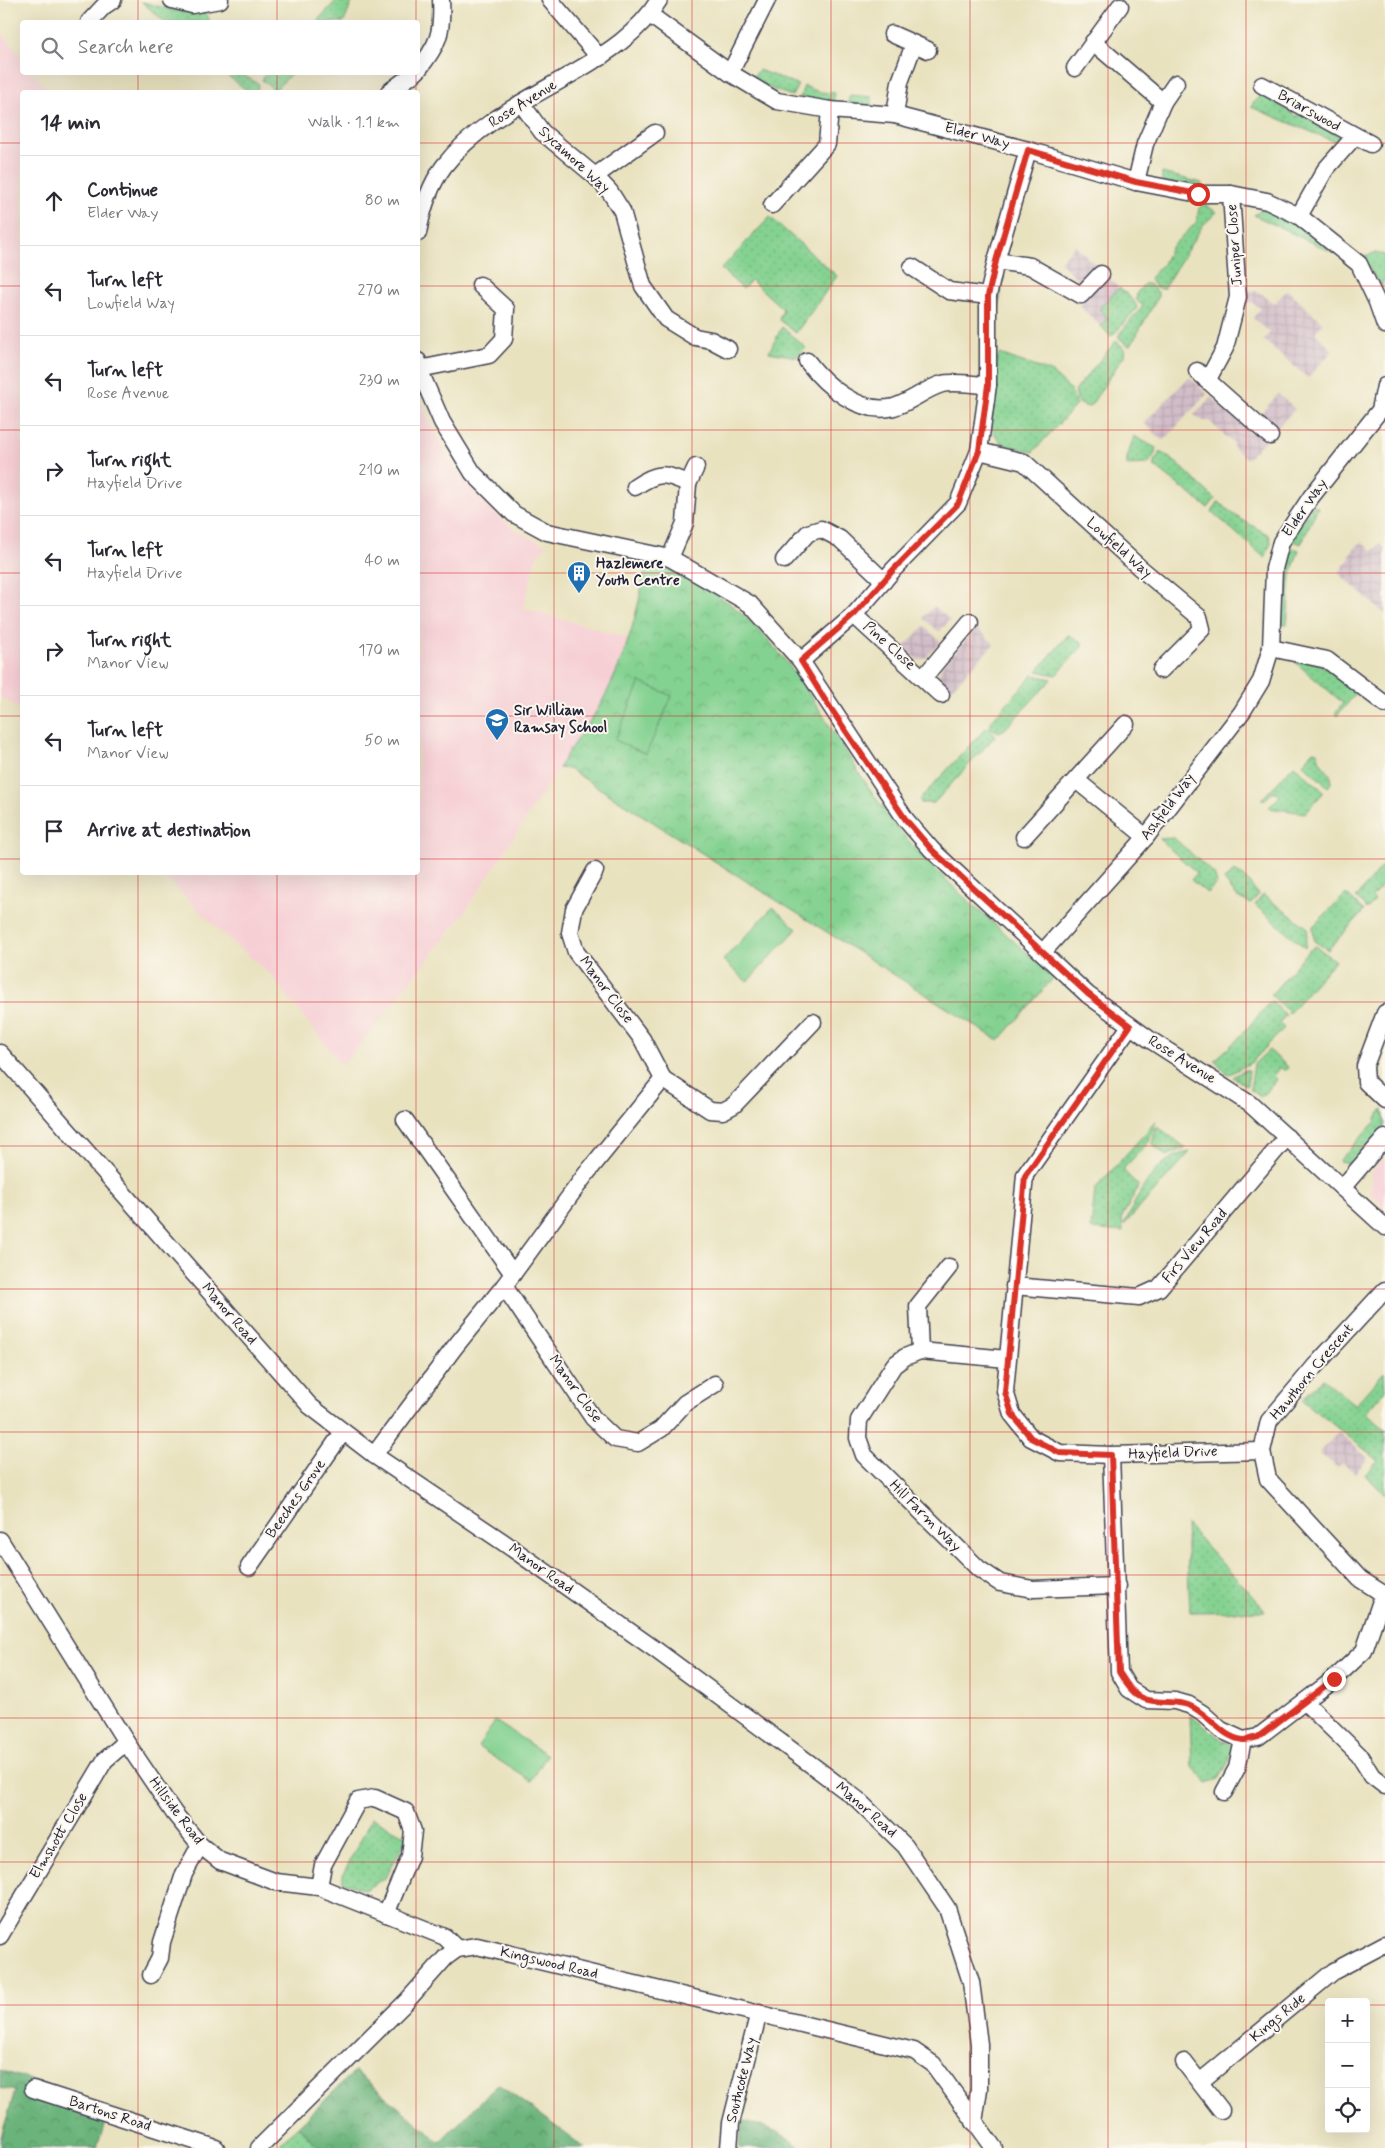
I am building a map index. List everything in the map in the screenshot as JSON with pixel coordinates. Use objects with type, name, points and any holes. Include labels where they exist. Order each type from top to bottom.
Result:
[{"type":"street","points":[[91,20],[104,6],[113,0]]},
{"type":"street","points":[[172,0],[192,5],[220,0]]},
{"type":"street","points":[[420,66],[434,50],[442,22],[441,0]]},
{"type":"street","points":[[551,0],[600,58]]},
{"type":"street","name":"Rose Avenue","points":[[420,225],[427,198],[444,166],[477,133],[520,103],[600,58],[627,38],[650,15],[659,0]]},
{"type":"street","points":[[730,73],[767,0]]},
{"type":"street","points":[[1074,68],[1120,6]]},
{"type":"street","name":"Elder Way","points":[[650,15],[730,73],[777,100],[830,110],[895,115],[1028,150],[1136,182],[1198,194],[1231,194],[1267,201],[1299,216],[1358,264],[1377,302],[1385,325]]},
{"type":"street","points":[[892,34],[921,47],[900,82],[895,115]]},
{"type":"street","points":[[1093,42],[1163,102]]},
{"type":"street","points":[[392,90],[411,75]]},
{"type":"street","points":[[1136,182],[1146,144],[1163,102],[1176,83]]},
{"type":"street","name":"Briarswood","points":[[1262,85],[1371,144]]},
{"type":"street","name":"Sycamore Way","points":[[520,103],[542,132],[596,176],[610,192],[622,211],[643,286],[666,319],[694,337],[711,340],[728,349]]},
{"type":"street","points":[[772,205],[827,144],[830,110]]},
{"type":"street","points":[[596,176],[655,133]]},
{"type":"street","name":"Briarswood","points":[[1299,216],[1325,170],[1355,136]]},
{"type":"street","points":[[801,661],[854,615],[958,504],[979,451],[988,385],[988,296],[996,261],[1028,150]]},
{"type":"street","name":"Juniper Close","points":[[1231,194],[1238,298],[1224,348],[1202,376],[1270,436]]},
{"type":"street","points":[[996,261],[1030,266],[1081,295],[1100,274]]},
{"type":"street","points":[[912,267],[949,290],[988,296]]},
{"type":"street","points":[[420,365],[489,355],[504,339],[506,309],[480,285]]},
{"type":"street","points":[[807,361],[819,376],[848,399],[872,407],[893,407],[943,384],[988,385]]},
{"type":"street","name":"Rose Avenue","points":[[420,370],[442,422],[472,473],[514,514],[547,532],[670,558],[750,604],[801,661],[906,820],[932,850],[1088,994],[1130,1026],[1250,1104],[1385,1226]]},
{"type":"street","name":"Elder Way","points":[[1271,648],[1274,569],[1282,542],[1311,497],[1380,410],[1385,386]]},
{"type":"street","name":"Lowfield Way","points":[[979,451],[1024,462],[1139,567],[1198,617],[1202,629],[1161,670]]},
{"type":"street","points":[[670,558],[685,523],[688,484],[696,467]]},
{"type":"street","points":[[635,487],[652,476],[674,477],[688,484]]},
{"type":"street","points":[[784,560],[808,533],[821,529],[840,539],[884,581]]},
{"type":"street","name":"Pine Close","points":[[854,615],[941,695]]},
{"type":"street","name":"Pine Close","points":[[924,678],[970,622]]},
{"type":"street","points":[[1271,648],[1327,660],[1385,704]]},
{"type":"street","name":"Ashfield Way","points":[[1043,952],[1146,837],[1242,712],[1261,682],[1271,648]]},
{"type":"street","points":[[1024,837],[1126,724]]},
{"type":"street","points":[[1076,780],[1146,837]]},
{"type":"street","name":"Manor Close","points":[[596,872],[574,909],[570,933],[576,952],[642,1039],[663,1079],[710,1110],[723,1111],[734,1105],[814,1022]]},
{"type":"street","points":[[1385,1013],[1365,1066],[1366,1082],[1385,1100]]},
{"type":"street","name":"Hayfield Drive","points":[[1130,1026],[1025,1176],[1005,1392],[1012,1414],[1031,1438],[1060,1453],[1111,1455],[1262,1450]]},
{"type":"street","name":"Manor Road","points":[[0,1053],[310,1406],[374,1455],[503,1542],[747,1718],[858,1800],[906,1846],[947,1908],[971,1982],[979,2044],[979,2089],[974,2122]]},
{"type":"street","points":[[374,1455],[454,1348],[509,1280],[586,1174],[663,1079]]},
{"type":"street","name":"Manor Close","points":[[405,1120],[509,1280],[593,1418],[615,1439],[638,1443],[661,1429],[685,1403],[716,1384]]},
{"type":"street","name":"Firs View Road","points":[[1014,1286],[1139,1297],[1159,1288],[1287,1138]]},
{"type":"street","points":[[1342,1188],[1385,1138]]},
{"type":"street","points":[[949,1267],[918,1306],[920,1351],[1007,1359]]},
{"type":"street","name":"Hawthorn Crescent","points":[[1384,1595],[1360,1579],[1268,1480],[1262,1450],[1269,1421],[1314,1366],[1385,1290]]},
{"type":"street","name":"Hill Farm Way","points":[[920,1351],[905,1357],[894,1365],[859,1420],[858,1438],[864,1455],[979,1569],[1000,1583],[1033,1589],[1117,1586]]},
{"type":"street","name":"Beeches Grove","points":[[249,1567],[344,1432]]},
{"type":"street","points":[[1111,1455],[1119,1672],[1129,1689],[1146,1700],[1175,1701],[1189,1705],[1202,1713],[1221,1730],[1243,1740],[1258,1737],[1334,1679],[1364,1650],[1384,1595]]},
{"type":"street","name":"Hillside Road","points":[[0,1540],[126,1742],[174,1813],[200,1845],[220,1861],[276,1882],[319,1887],[445,1937],[457,1948]]},
{"type":"street","points":[[1305,1702],[1359,1754],[1372,1776],[1385,1786]]},
{"type":"street","points":[[1224,1792],[1237,1768],[1243,1740]]},
{"type":"street","name":"Elmshott Close","points":[[0,1936],[104,1760],[126,1742]]},
{"type":"street","points":[[319,1887],[323,1865],[358,1801],[376,1798],[406,1812],[413,1832],[410,1856],[386,1914]]},
{"type":"street","points":[[151,1975],[160,1958],[162,1942],[184,1874],[200,1845]]},
{"type":"street","name":"Kings Ride","points":[[1201,2081],[1334,1970],[1385,1944]]},
{"type":"street","name":"Kingswood Road","points":[[457,1948],[477,1946],[759,2012],[914,2051],[933,2064],[974,2122]]},
{"type":"street","points":[[258,2148],[406,2002],[446,1957],[457,1948]]},
{"type":"street","name":"Southcote Way","points":[[729,2148],[731,2124],[759,2012]]},
{"type":"street","points":[[1184,2062],[1201,2081],[1221,2110]]},
{"type":"street","name":"Bartons Road","points":[[33,2089],[216,2148]]},
{"type":"street","points":[[974,2122],[994,2148]]},
{"type":"shaded area","points":[[0,30],[20,56],[20,75],[35,75],[47,90],[20,90],[20,709],[0,697]]},
{"type":"shaded area","points":[[1075,245],[1119,288],[1099,309],[1108,318],[1101,326],[1079,306],[1091,292],[1060,262]]},
{"type":"shaded area","points":[[1245,290],[1262,294],[1273,303],[1287,290],[1323,323],[1315,333],[1333,350],[1308,378],[1264,340],[1270,333],[1253,318],[1261,308],[1251,302],[1244,301]]},
{"type":"shaded area","points":[[1189,377],[1207,394],[1163,441],[1144,423]]},
{"type":"shaded area","points":[[1278,394],[1295,409],[1247,459],[1209,421],[1203,421],[1194,415],[1211,397],[1221,406],[1230,395],[1258,417]]},
{"type":"shaded area","name":"Sir William Ramsay School","points":[[420,401],[450,461],[472,490],[494,513],[517,531],[547,546],[537,555],[523,608],[628,638],[612,681],[597,710],[462,916],[342,1066],[272,976],[222,933],[163,875],[420,875]]},
{"type":"shaded area","points":[[1361,542],[1373,551],[1380,544],[1385,549],[1385,614],[1338,573],[1351,557],[1349,555]]},
{"type":"shaded area","points":[[934,606],[950,620],[939,632],[923,618]]},
{"type":"shaded area","points":[[924,626],[941,642],[924,659],[918,660],[904,647]]},
{"type":"shaded area","points":[[977,628],[994,644],[951,689],[939,676],[941,668]]},
{"type":"shaded area","points":[[1385,1157],[1385,1207],[1371,1195],[1371,1172]]},
{"type":"shaded area","points":[[1338,1432],[1368,1458],[1355,1473],[1343,1463],[1337,1467],[1319,1453]]},
{"type":"green space","points":[[337,0],[353,0],[345,20],[318,20]]},
{"type":"green space","points":[[142,2],[173,10],[206,12],[209,20],[163,20]]},
{"type":"green space","points":[[759,70],[798,85],[792,96],[770,88],[752,78]]},
{"type":"green space","points":[[227,75],[243,75],[259,84],[257,90],[246,90]]},
{"type":"green space","points":[[265,75],[290,75],[275,90],[262,80]]},
{"type":"green space","points":[[804,86],[819,92],[835,93],[833,102],[800,97]]},
{"type":"green space","points":[[1265,93],[1270,94],[1273,101],[1296,116],[1301,114],[1340,137],[1338,143],[1251,107]]},
{"type":"green space","points":[[850,95],[872,97],[872,106],[848,103]]},
{"type":"green space","points":[[1162,173],[1202,183],[1202,186],[1183,186],[1162,182]]},
{"type":"green space","points":[[1202,205],[1217,212],[1203,225],[1163,289],[1157,287],[1150,278],[1163,264],[1171,247],[1196,223],[1199,208]]},
{"type":"green space","points":[[1266,207],[1299,221],[1334,253],[1254,215]]},
{"type":"green space","points":[[770,217],[837,276],[796,333],[779,320],[783,309],[751,280],[743,289],[721,269]]},
{"type":"green space","points":[[1375,253],[1385,255],[1385,277],[1381,287],[1363,258]]},
{"type":"green space","points":[[997,276],[1004,276],[993,339]]},
{"type":"green space","points":[[1144,284],[1149,284],[1158,292],[1158,297],[1129,346],[1119,338],[1119,334],[1143,306],[1136,300],[1137,293]]},
{"type":"green space","points":[[1119,288],[1132,299],[1137,308],[1110,336],[1101,326],[1108,318],[1099,309]]},
{"type":"green space","points":[[782,327],[806,348],[797,357],[769,352]]},
{"type":"green space","points":[[1116,341],[1124,348],[1125,354],[1091,405],[1088,407],[1078,403],[1075,390]]},
{"type":"green space","points":[[1000,354],[1051,372],[1071,390],[1076,405],[1033,452],[1002,444],[990,427],[996,394],[997,357]]},
{"type":"green space","points":[[1134,436],[1156,448],[1156,452],[1148,464],[1127,465],[1127,458]]},
{"type":"green space","points":[[1161,452],[1178,464],[1215,499],[1208,508],[1154,466],[1154,461]]},
{"type":"green space","points":[[1218,502],[1240,519],[1269,535],[1271,542],[1265,558],[1212,512]]},
{"type":"green space","points":[[1313,506],[1318,507],[1301,544],[1290,539]]},
{"type":"green space","points":[[1287,546],[1299,550],[1291,574],[1287,625],[1279,622],[1278,577]]},
{"type":"green space","points":[[646,562],[681,574],[718,595],[750,622],[778,652],[802,684],[870,789],[911,844],[950,884],[1054,977],[999,1041],[569,769],[559,768],[567,753],[597,710],[615,676],[629,639]]},
{"type":"green space","points":[[1068,635],[1082,642],[1082,647],[1056,675],[1037,671]]},
{"type":"green space","points":[[1301,658],[1314,660],[1354,688],[1356,693],[1337,716],[1335,714],[1343,703],[1295,662]]},
{"type":"green space","points":[[1033,675],[1052,679],[1005,729],[999,732],[990,728],[990,722]]},
{"type":"green space","points":[[640,682],[672,696],[646,754],[615,740]]},
{"type":"green space","points":[[987,727],[996,735],[934,803],[921,803],[920,799]]},
{"type":"green space","points":[[1313,751],[1317,752],[1331,778],[1332,782],[1328,787],[1303,764]]},
{"type":"green space","points":[[1294,765],[1324,792],[1305,813],[1268,808],[1280,796],[1274,791],[1265,800],[1262,799]]},
{"type":"green space","points":[[1174,838],[1214,874],[1217,883],[1207,893],[1191,880],[1197,873],[1159,839]]},
{"type":"green space","points":[[1385,862],[1385,883],[1372,897],[1375,901],[1367,909],[1356,898]]},
{"type":"green space","points":[[1234,871],[1244,876],[1258,895],[1251,904],[1237,897],[1224,880]]},
{"type":"green space","points":[[1346,894],[1364,911],[1328,950],[1314,941],[1313,926]]},
{"type":"green space","points":[[1263,895],[1308,928],[1305,948],[1255,905]]},
{"type":"green space","points":[[773,907],[797,929],[747,982],[723,960]]},
{"type":"green space","points":[[1316,946],[1335,961],[1289,1013],[1271,995],[1307,952]]},
{"type":"green space","points":[[1271,1001],[1286,1015],[1279,1023],[1284,1028],[1252,1062],[1228,1075],[1215,1060],[1236,1041]]},
{"type":"green space","points":[[1269,1050],[1288,1067],[1285,1071],[1280,1067],[1273,1076],[1277,1080],[1261,1097],[1250,1089],[1254,1064]]},
{"type":"green space","points":[[1244,1070],[1249,1070],[1247,1086],[1233,1077]]},
{"type":"green space","points":[[1383,1109],[1385,1124],[1382,1130],[1352,1164],[1339,1161],[1377,1120],[1375,1119]]},
{"type":"green space","points":[[1156,1121],[1148,1143],[1124,1168],[1124,1171],[1139,1186],[1122,1217],[1123,1232],[1091,1229],[1095,1189]]},
{"type":"green space","points":[[1157,1126],[1186,1148],[1166,1156],[1152,1143]]},
{"type":"green space","points":[[1190,1152],[1124,1225],[1142,1190],[1157,1169],[1177,1155]]},
{"type":"green space","points":[[1384,1372],[1385,1390],[1366,1413],[1385,1429],[1385,1494],[1365,1475],[1378,1460],[1302,1400],[1323,1378],[1355,1405]]},
{"type":"green space","points":[[1186,1524],[1266,1611],[1190,1612]]},
{"type":"green space","points":[[1190,1716],[1233,1746],[1230,1759],[1219,1779],[1207,1783],[1192,1766]]},
{"type":"green space","points":[[495,1721],[547,1755],[531,1781],[478,1747]]},
{"type":"green space","points":[[372,1818],[408,1837],[385,1878],[364,1890],[343,1882],[343,1874]]},
{"type":"green space","points":[[0,2070],[73,2094],[71,2111],[105,2122],[97,2148],[0,2148],[0,2140],[15,2091],[0,2088]]},
{"type":"green space","points":[[355,2071],[440,2142],[498,2084],[585,2148],[319,2148],[298,2126]]},
{"type":"green space","points":[[742,2120],[777,2131],[801,2148],[739,2148]]},
{"type":"green space","points":[[298,2126],[319,2148],[275,2148]]},
{"type":"place","name":"Hazlemere Youth Centre","points":[[579,594]]},
{"type":"place","name":"Sir William Ramsay School","points":[[497,741]]},
{"type":"route","points":[[1198,194],[1136,182],[1028,150],[996,261],[988,296],[988,385],[979,451],[958,504],[894,569],[854,615],[801,661],[906,820],[932,850],[1088,994],[1130,1026],[1025,1176],[1005,1392],[1012,1414],[1031,1438],[1060,1453],[1111,1455],[1119,1672],[1129,1689],[1146,1700],[1175,1701],[1189,1705],[1202,1713],[1221,1730],[1243,1740],[1258,1737],[1334,1679]]}]
